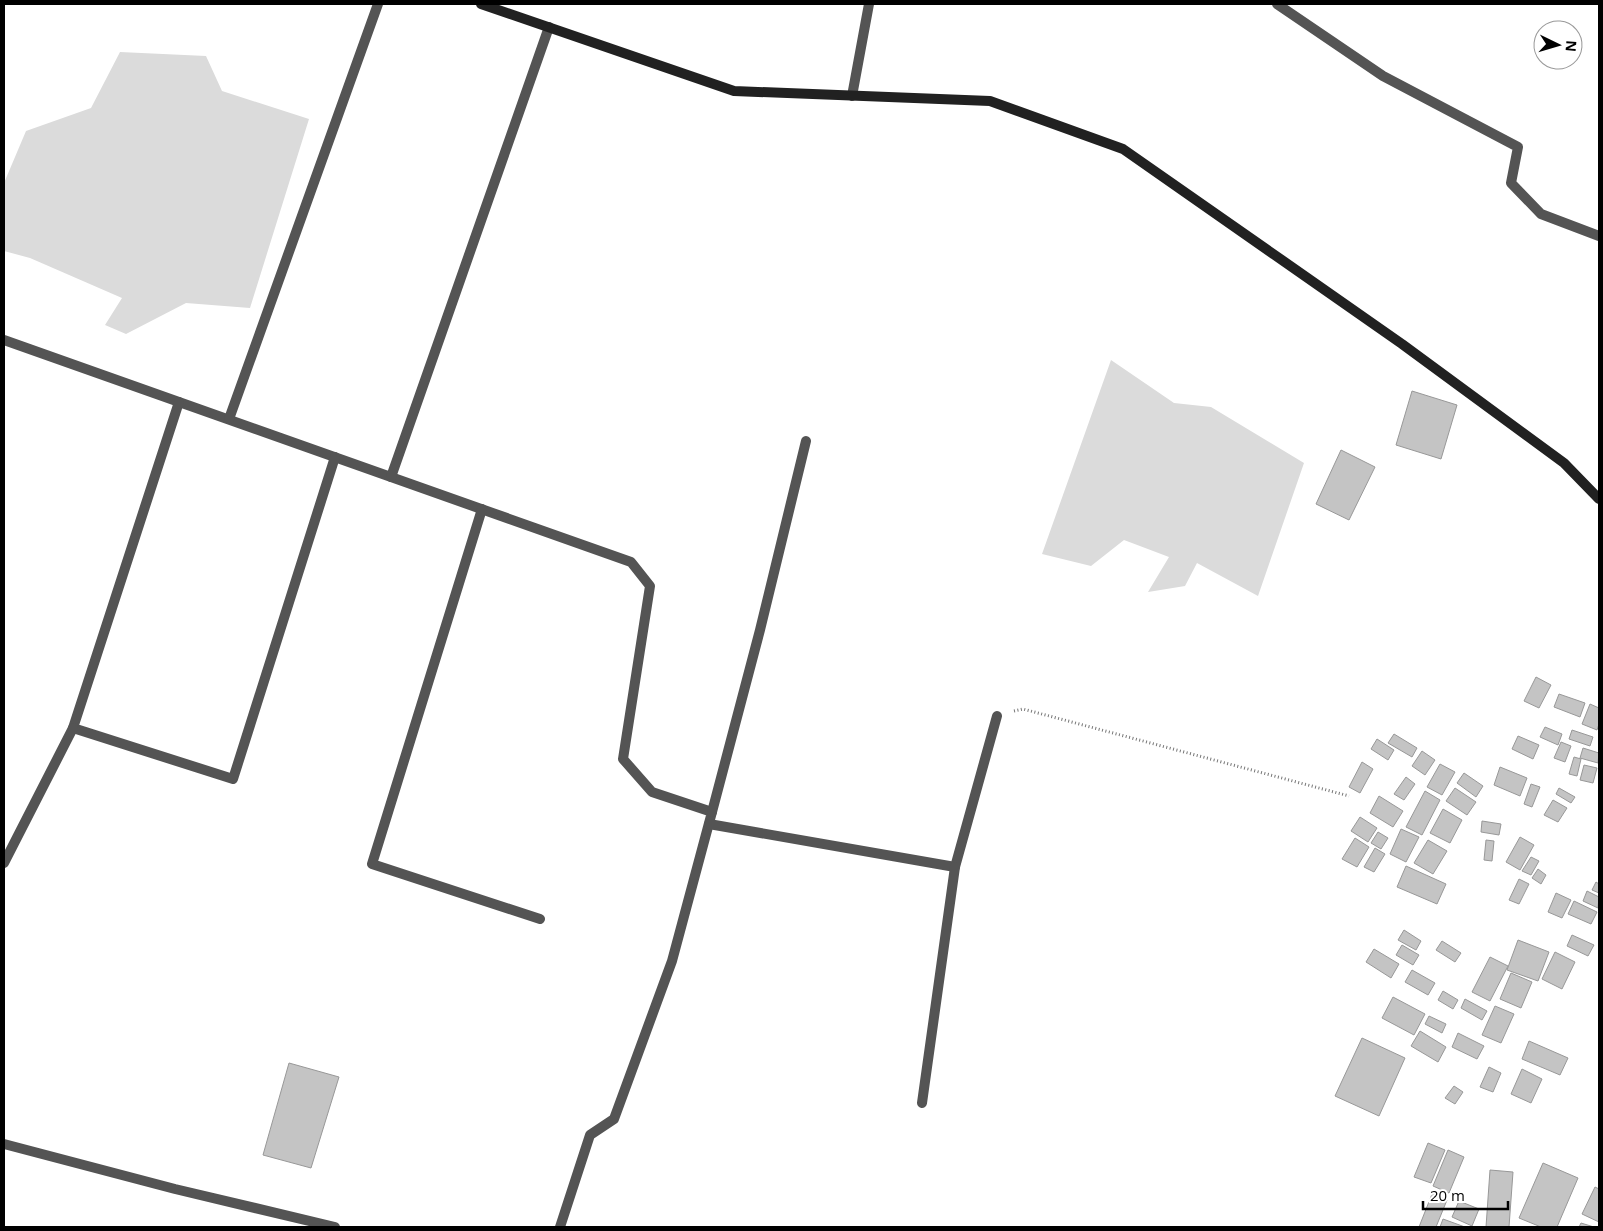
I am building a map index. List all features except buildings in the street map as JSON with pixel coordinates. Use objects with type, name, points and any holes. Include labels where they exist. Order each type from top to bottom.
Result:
[{"type":"street","points":[[229,419],[378,4]]},
{"type":"street","points":[[481,4],[734,91],[990,101],[1123,149],[1402,344],[1564,463],[1599,499]]},
{"type":"street","points":[[852,96],[869,4]]},
{"type":"street","points":[[1277,4],[1383,76],[1518,147],[1511,183],[1541,214],[1599,236]]},
{"type":"street","points":[[391,477],[549,27]]},
{"type":"street","points":[[4,340],[631,562],[650,586],[623,759],[652,792],[712,812]]},
{"type":"street","points":[[4,863],[73,728],[179,402]]},
{"type":"street","points":[[560,1227],[590,1135],[614,1119],[672,961],[760,630],[806,441]]},
{"type":"street","points":[[73,728],[233,778],[335,456]]},
{"type":"street","points":[[482,509],[372,864],[540,919]]},
{"type":"street","points":[[922,1103],[955,867],[997,716]]},
{"type":"street","points":[[709,824],[955,867]]},
{"type":"street","points":[[4,1144],[175,1189],[334,1227]]},
{"type":"path","points":[[997,716],[1023,709],[1349,796]]},
{"type":"shaded area","points":[[120,52],[206,56],[222,91],[309,119],[250,308],[186,303],[126,334],[105,325],[122,298],[30,258],[4,251],[4,183],[26,131],[91,108]]},
{"type":"shaded area","points":[[1111,360],[1174,403],[1211,407],[1304,463],[1258,596],[1197,563],[1185,586],[1148,592],[1169,557],[1124,540],[1091,566],[1042,554]]}]
